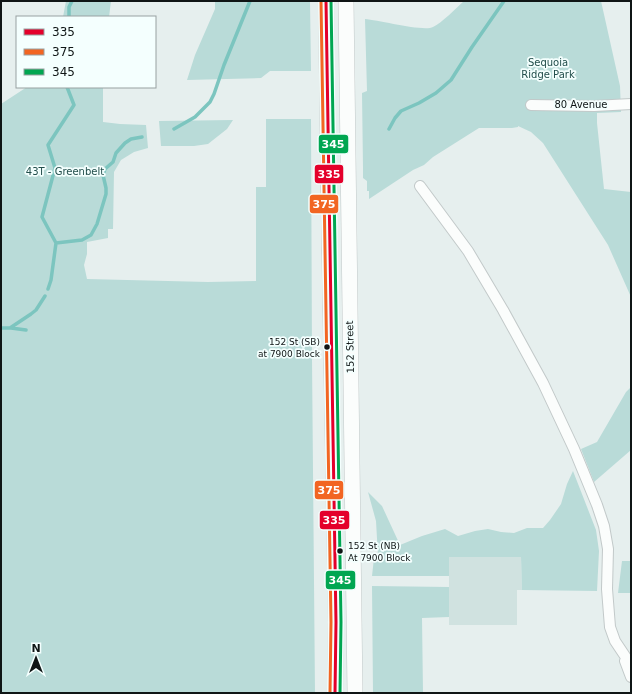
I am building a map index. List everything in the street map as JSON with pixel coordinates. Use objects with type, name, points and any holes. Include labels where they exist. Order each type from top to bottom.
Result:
[{"type":"main road","name":"152 Street","points":[[326,1],[336,614],[335,693]]},
{"type":"main road","name":"152 Street","points":[[346,1],[355,693]]},
{"type":"street","name":"80 Avenue","points":[[531,105],[594,106],[631,104]]},
{"type":"street","points":[[420,186],[468,251],[503,310],[543,383],[574,449],[604,526],[608,550],[607,589],[610,627],[615,641],[631,665]]},
{"type":"street","points":[[622,653],[631,677]]},
{"type":"shaded area","points":[[449,557],[521,557],[522,590],[517,590],[517,625],[449,625]]},
{"type":"green space","points":[[66,1],[111,1],[109,16],[63,16]]},
{"type":"green space","points":[[215,1],[310,1],[311,71],[270,71],[261,78],[187,80],[195,55],[215,9]]},
{"type":"green space","name":"Sequoia Ridge Park","points":[[464,1],[601,1],[620,86],[621,112],[597,113],[597,123],[604,189],[631,192],[631,297],[608,245],[543,143],[531,132],[518,126],[512,128],[479,128],[433,157],[424,165],[413,170],[369,199],[367,181],[363,178],[362,93],[367,91],[365,19],[411,27],[428,28],[441,22]]},
{"type":"green space","name":"43T - Greenbelt","points":[[25,88],[103,88],[103,122],[146,125],[148,148],[134,152],[121,160],[114,172],[113,229],[108,229],[108,238],[87,242],[87,254],[84,265],[87,279],[208,282],[256,281],[256,187],[266,187],[266,119],[311,119],[315,693],[1,693],[1,104]]},
{"type":"green space","points":[[233,120],[227,129],[208,144],[194,146],[161,146],[159,121]]},
{"type":"green space","points":[[631,387],[631,450],[594,482],[581,449],[597,442],[626,392]]},
{"type":"green space","points":[[573,471],[596,530],[599,551],[597,591],[522,590],[521,557],[449,557],[449,576],[372,576],[374,558],[378,556],[376,521],[368,492],[382,506],[400,545],[445,529],[458,536],[488,529],[514,533],[527,528],[543,528],[561,504]]},
{"type":"green space","points":[[622,561],[631,561],[631,593],[618,593]]},
{"type":"green space","points":[[372,586],[449,587],[449,617],[422,618],[423,693],[373,693]]},
{"type":"waterway","points":[[69,16],[69,7],[72,1]]},
{"type":"waterway","points":[[174,129],[195,117],[210,102],[250,1]]},
{"type":"waterway","points":[[389,129],[401,111],[436,93],[451,80],[504,1]]},
{"type":"waterway","points":[[56,243],[42,217],[55,168],[48,145],[74,105],[67,88]]},
{"type":"waterway","points":[[48,289],[51,280],[56,243],[82,240],[91,235],[97,224],[106,194],[103,175],[105,169],[113,162],[116,153],[125,143],[131,139],[142,137]]},
{"type":"waterway","points":[[1,328],[10,328],[31,314],[36,310],[45,296]]},
{"type":"waterway","points":[[11,328],[26,330]]},
{"type":"transit line","name":"375","points":[[321,1],[331,622],[330,693]]},
{"type":"transit line","name":"335","points":[[326,1],[336,622],[335,693]]},
{"type":"transit line","name":"345","points":[[331,1],[341,622],[340,693]]},
{"type":"place","name":"152 St (SB) at 7900 Block","points":[[327,347]]},
{"type":"place","name":"152 St (NB) At 7900 Block","points":[[340,551]]}]
